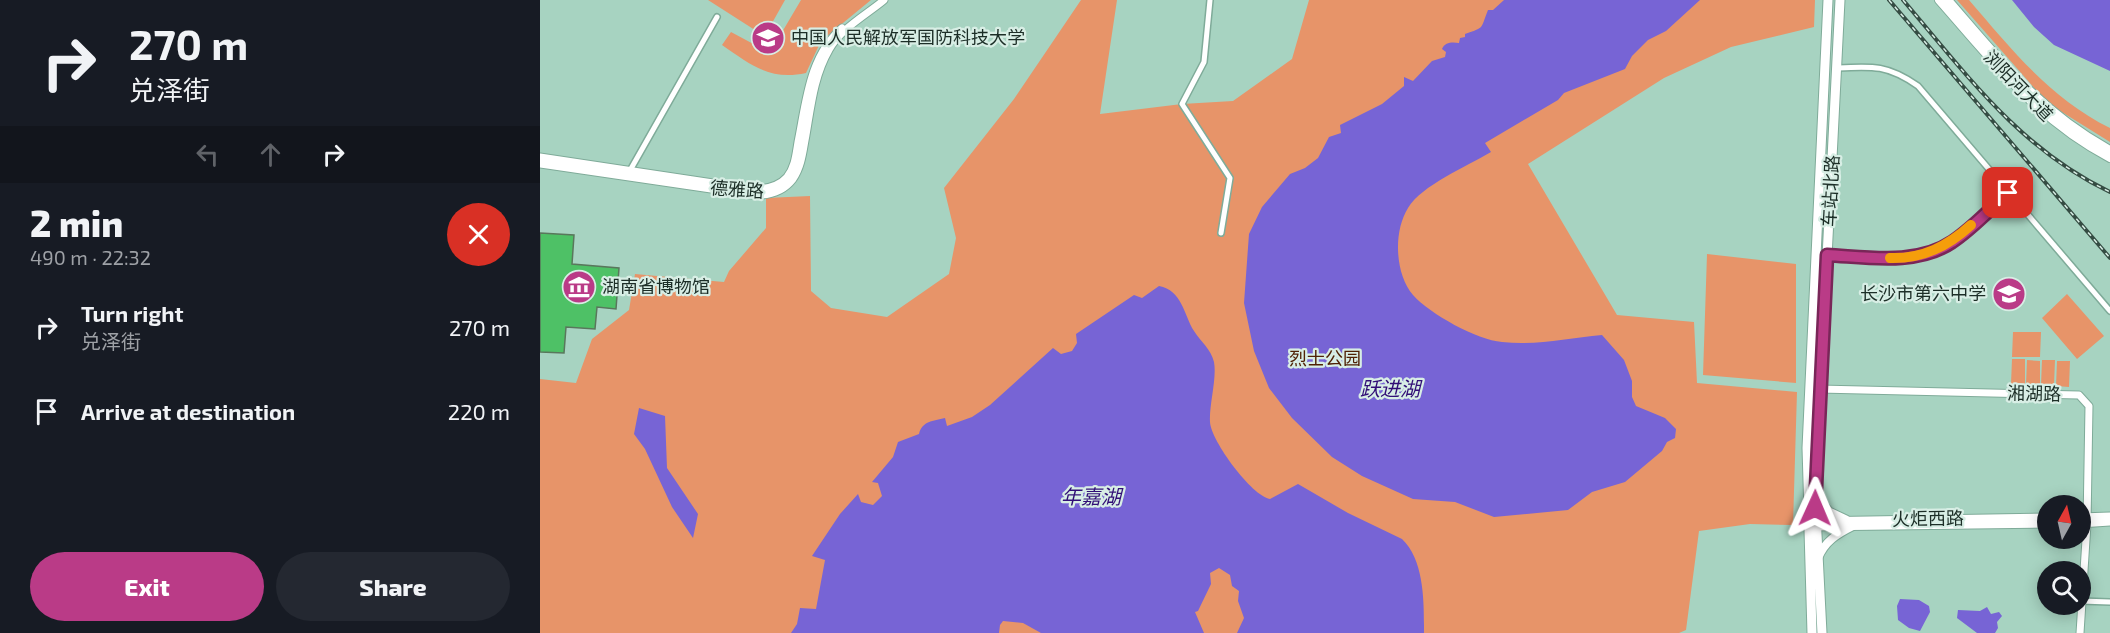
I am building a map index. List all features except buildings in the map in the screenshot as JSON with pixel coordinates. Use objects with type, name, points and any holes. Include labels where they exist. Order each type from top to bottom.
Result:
[{"type":"main road","name":"车站北路","points":[[1812,633],[1812,524],[1807,448],[1828,0]]},
{"type":"main road","name":"车站北路","points":[[1822,633],[1812,524],[1840,0]]},
{"type":"main road","name":"浏阳河大道","points":[[1939,0],[2024,96],[2063,131],[2110,158]]},
{"type":"main road","name":"浏阳河大道","points":[[1948,0],[2026,91],[2066,124],[2110,150]]},
{"type":"main road","points":[[1815,495],[1829,512],[1850,523],[1823,546],[1817,561]]},
{"type":"street","name":"德雅路","points":[[540,164],[753,189],[764,189],[778,184],[794,165],[810,81],[824,49],[834,34],[876,0]]},
{"type":"street","name":"德雅路","points":[[540,157],[628,175],[764,196],[788,185],[800,168],[816,82],[829,50],[842,34],[884,0]]},
{"type":"street","points":[[1210,0],[1204,62],[1182,104],[1230,178],[1221,233]]},
{"type":"street","points":[[628,175],[717,17]]},
{"type":"street","points":[[1838,68],[1866,66],[1896,71],[1918,86],[2110,311]]},
{"type":"street","points":[[1827,255],[1895,258],[1929,253],[1951,243],[2008,193]]},
{"type":"street","name":"湘湖路","points":[[1819,389],[2079,395],[2089,406],[2085,495]]},
{"type":"street","points":[[2091,519],[2110,516]]},
{"type":"street","name":"火炬西路","points":[[1812,524],[2037,517]]},
{"type":"street","points":[[2091,521],[2110,522]]},
{"type":"street","name":"火炬西路","points":[[1850,523],[2037,524]]},
{"type":"street","points":[[2091,601],[2110,602]]},
{"type":"street","name":"湘湖路","points":[[2080,633],[2081,615]]},
{"type":"green space","points":[[708,0],[785,0],[767,32],[758,32]]},
{"type":"green space","points":[[801,0],[871,0],[821,41],[806,73],[782,75],[761,70],[722,45],[731,32],[759,47],[775,44]]},
{"type":"green space","name":"烈士公园","points":[[1081,0],[1117,0],[1100,114],[1182,104],[1233,101],[1292,59],[1309,0],[1815,0],[1814,27],[1731,47],[1664,78],[1528,164],[1617,315],[1694,322],[1697,383],[1797,392],[1793,525],[1750,524],[1699,531],[1686,630],[1679,633],[540,633],[540,379],[576,383],[592,339],[629,310],[635,274],[724,282],[729,271],[766,228],[766,198],[810,196],[811,291],[831,308],[887,317],[949,274],[956,238],[944,188],[1014,99]]},
{"type":"green space","points":[[1957,0],[1969,0],[2017,55],[2050,88],[2088,116],[2110,128],[2110,142],[2057,109],[2036,90]]},
{"type":"green space","points":[[1707,254],[1796,264],[1796,383],[1703,375]]},
{"type":"green space","points":[[2067,294],[2104,336],[2077,359],[2042,318]]},
{"type":"green space","points":[[2013,332],[2041,332],[2040,357],[2012,357]]},
{"type":"green space","points":[[2012,359],[2025,359],[2025,384],[2011,384]]},
{"type":"green space","points":[[2027,360],[2040,361],[2040,386],[2026,385]]},
{"type":"green space","points":[[2042,360],[2055,360],[2054,385],[2041,385]]},
{"type":"green space","points":[[2057,361],[2070,361],[2069,387],[2056,386]]},
{"type":"water","name":"跃进湖","points":[[1504,0],[1700,0],[1666,31],[1648,40],[1632,56],[1625,69],[1564,93],[1558,100],[1485,143],[1491,152],[1423,192],[1408,208],[1403,218],[1398,253],[1403,276],[1413,295],[1431,310],[1467,331],[1502,342],[1540,342],[1602,335],[1624,360],[1632,381],[1632,397],[1636,406],[1665,418],[1676,429],[1675,438],[1667,442],[1662,451],[1625,482],[1592,492],[1568,510],[1494,517],[1455,502],[1413,499],[1362,476],[1332,457],[1292,418],[1269,388],[1254,351],[1244,303],[1249,234],[1262,207],[1290,174],[1305,168],[1318,158],[1329,137],[1341,133],[1340,125],[1382,104],[1404,86],[1404,77],[1413,81],[1432,61],[1445,57],[1446,52],[1442,49],[1445,45],[1459,43],[1460,38],[1465,37],[1465,34],[1479,29],[1488,10],[1493,10]]},
{"type":"water","points":[[2012,0],[2110,0],[2110,71],[2054,45],[2034,27]]},
{"type":"water","name":"年嘉湖","points":[[1159,286],[1167,288],[1178,298],[1194,331],[1213,357],[1214,376],[1210,422],[1212,431],[1217,442],[1243,478],[1262,496],[1270,499],[1298,484],[1348,513],[1402,539],[1410,548],[1415,559],[1422,583],[1424,633],[1237,633],[1244,618],[1238,601],[1239,591],[1232,586],[1230,575],[1219,568],[1210,573],[1211,584],[1198,611],[1195,612],[1204,633],[1041,633],[1023,623],[1003,621],[999,633],[791,633],[797,624],[800,608],[816,609],[825,560],[812,556],[840,514],[858,494],[861,502],[873,505],[882,496],[878,483],[872,482],[893,457],[898,442],[919,434],[925,424],[932,421],[945,418],[947,426],[972,417],[990,405],[1053,348],[1061,354],[1072,351],[1077,343],[1076,334],[1134,295],[1142,298]]},
{"type":"water","points":[[639,408],[665,416],[667,468],[698,514],[693,538],[672,507],[645,449],[634,434]]},
{"type":"water","points":[[1900,599],[1919,600],[1929,606],[1930,612],[1920,631],[1909,628],[1898,620],[1897,606]]},
{"type":"water","points":[[1987,607],[1991,614],[1999,612],[2002,616],[1997,622],[1998,628],[1995,633],[1977,633],[1957,618],[1958,610],[1980,611]]},
{"type":"railway","points":[[1889,0],[2110,258]]},
{"type":"railway","points":[[1903,0],[1996,108],[2049,154],[2110,192]]},
{"type":"slow traffic","points":[[1890,258],[1929,253],[1951,243],[1971,225]]},
{"type":"place","name":"中国人民解放军国防科技大学","points":[[768,38]]},
{"type":"place","name":"湖南省博物馆","points":[[579,287]]},
{"type":"place","name":"长沙市第六中学","points":[[2009,294]]},
{"type":"route","points":[[1815,508],[1827,255],[1895,258],[1929,253],[1951,243],[2008,193]]}]
